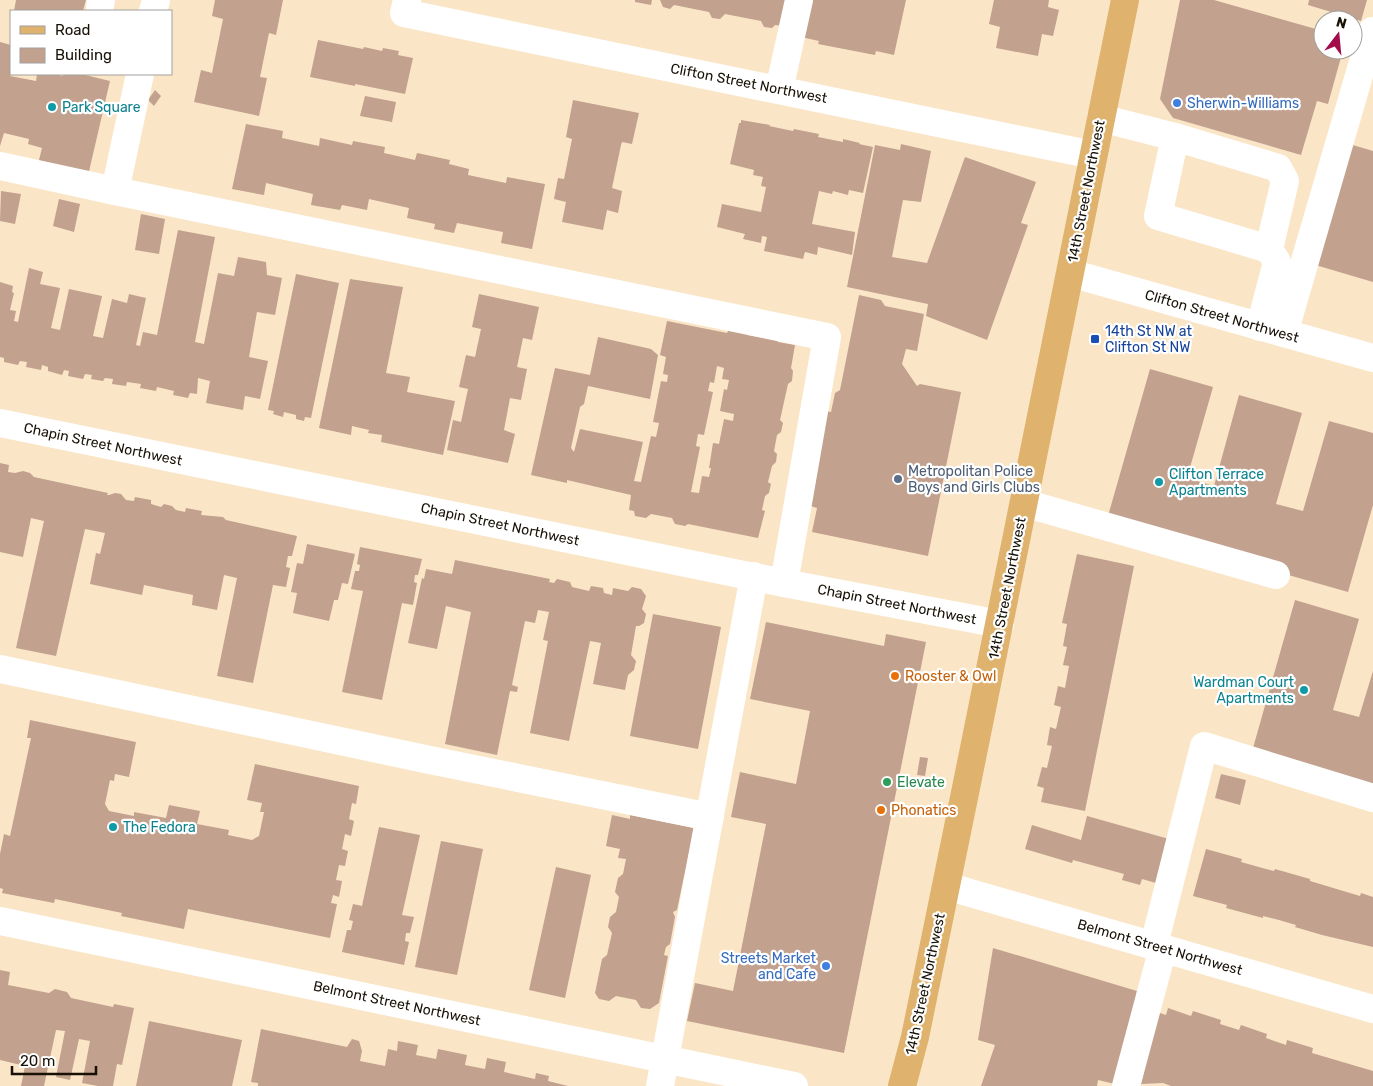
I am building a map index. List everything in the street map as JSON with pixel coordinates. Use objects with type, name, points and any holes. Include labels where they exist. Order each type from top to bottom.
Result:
[{"type":"main road","name":"14th Street Northwest","points":[[902,1086],[915,1037],[1000,624],[1124,0]]},
{"type":"street","points":[[779,90],[799,0]]},
{"type":"street","name":"Clifton Street Northwest","points":[[405,6],[779,90],[1094,155]]},
{"type":"street","points":[[1272,330],[1373,31]]},
{"type":"street","points":[[115,191],[140,75]]},
{"type":"street","points":[[1101,118],[1175,137],[1278,168],[1285,181],[1269,249]]},
{"type":"street","points":[[1175,137],[1158,216],[1269,249],[1277,262],[1272,330]]},
{"type":"street","points":[[0,166],[827,337],[784,583]]},
{"type":"street","name":"Clifton Street Northwest","points":[[1070,273],[1373,358]]},
{"type":"street","name":"Chapin Street Northwest","points":[[0,423],[784,583],[1000,624]]},
{"type":"street","points":[[1024,503],[1276,575]]},
{"type":"street","points":[[660,1086],[754,576]]},
{"type":"street","points":[[0,669],[710,817]]},
{"type":"street","points":[[1126,1086],[1204,746],[1373,798]]},
{"type":"street","name":"Belmont Street Northwest","points":[[946,886],[1373,1009]]},
{"type":"street","name":"Belmont Street Northwest","points":[[0,921],[794,1086]]},
{"type":"building","points":[[16,0],[86,0],[83,10],[14,10]]},
{"type":"building","points":[[215,0],[283,0],[276,35],[269,33],[260,77],[267,78],[259,116],[194,102],[201,70],[212,73],[223,19],[212,16]]},
{"type":"building","points":[[635,0],[652,0],[651,5],[635,2]]},
{"type":"building","points":[[660,0],[789,0],[783,26],[775,25],[772,28],[764,27],[761,21],[725,14],[720,19],[712,18],[709,12],[674,5],[670,9],[663,7]]},
{"type":"building","points":[[808,0],[906,0],[894,55],[876,51],[875,55],[818,44],[819,41],[801,37]]},
{"type":"building","points":[[994,0],[1049,0],[1048,7],[1059,10],[1053,36],[1042,34],[1038,56],[996,48],[1000,27],[989,24]]},
{"type":"building","points":[[1180,0],[1214,0],[1313,28],[1313,60],[1340,60],[1328,104],[1317,101],[1301,155],[1173,118],[1160,99]]},
{"type":"building","points":[[1309,0],[1367,0],[1363,14],[1363,10],[1325,10],[1308,5]]},
{"type":"building","points":[[318,40],[363,49],[364,47],[382,51],[383,48],[399,51],[398,55],[413,58],[405,94],[310,77]]},
{"type":"building","name":"Park Square","points":[[0,42],[10,45],[10,76],[36,81],[37,75],[85,75],[110,81],[87,180],[37,168],[42,148],[28,144],[29,139],[4,133],[0,146]]},
{"type":"building","points":[[155,90],[161,96],[154,106],[148,100]]},
{"type":"building","points":[[365,96],[396,102],[392,122],[360,116]]},
{"type":"building","points":[[573,100],[639,113],[632,144],[622,142],[621,145],[612,188],[622,191],[618,213],[607,210],[603,230],[562,222],[566,202],[554,199],[558,178],[564,179],[572,139],[566,137]]},
{"type":"building","points":[[741,120],[793,131],[794,129],[819,134],[818,137],[843,142],[843,139],[873,147],[863,193],[849,190],[848,195],[833,191],[832,194],[819,191],[812,224],[855,232],[852,255],[818,247],[817,255],[805,252],[803,259],[764,251],[767,237],[762,236],[761,243],[743,239],[745,234],[717,227],[722,204],[761,212],[766,187],[761,186],[763,177],[753,175],[754,170],[730,164]]},
{"type":"building","points":[[246,124],[283,131],[282,138],[319,146],[320,138],[352,145],[353,141],[385,147],[384,153],[415,160],[417,153],[450,160],[449,164],[469,169],[468,175],[506,183],[507,177],[545,184],[532,249],[501,243],[503,232],[457,223],[454,233],[434,229],[435,224],[407,218],[409,208],[369,199],[367,210],[342,205],[340,210],[311,205],[313,194],[266,183],[264,195],[232,189]]},
{"type":"building","points":[[1346,143],[1373,151],[1373,282],[1312,264]]},
{"type":"building","points":[[901,144],[931,151],[921,202],[903,200],[892,257],[927,263],[965,157],[1036,182],[1021,223],[1028,225],[987,340],[926,316],[928,304],[847,287],[875,145],[900,150]]},
{"type":"building","points":[[1,191],[21,194],[15,224],[0,221]]},
{"type":"building","points":[[59,199],[80,204],[74,232],[53,226]]},
{"type":"building","points":[[141,214],[165,219],[159,254],[135,250]]},
{"type":"building","points":[[178,230],[215,237],[195,342],[204,344],[218,273],[234,276],[238,257],[266,262],[267,275],[282,278],[275,315],[257,312],[249,357],[268,361],[260,399],[245,396],[243,410],[206,403],[210,381],[198,378],[197,394],[190,393],[188,398],[173,395],[174,391],[157,387],[156,391],[140,388],[141,384],[127,382],[126,386],[112,384],[113,379],[105,378],[103,381],[91,379],[92,375],[85,374],[83,379],[68,376],[69,371],[64,370],[62,375],[48,371],[48,367],[42,365],[41,370],[26,367],[27,362],[20,361],[18,365],[4,362],[4,358],[0,357],[0,282],[13,286],[12,292],[14,293],[10,310],[16,311],[14,321],[18,322],[29,268],[43,272],[40,284],[60,288],[51,328],[60,330],[69,289],[102,296],[93,336],[103,338],[112,299],[127,303],[129,294],[146,298],[136,345],[140,346],[143,332],[157,335]]},
{"type":"building","points":[[296,274],[339,283],[311,418],[305,417],[304,421],[296,419],[296,415],[284,412],[283,417],[273,414],[274,411],[268,410]]},
{"type":"building","points":[[350,279],[403,287],[386,373],[410,377],[407,392],[455,401],[443,455],[381,442],[382,435],[368,433],[369,430],[352,426],[351,435],[319,428]]},
{"type":"building","points":[[479,294],[539,307],[532,340],[523,338],[517,367],[527,369],[521,400],[510,398],[504,430],[515,434],[508,463],[447,450],[453,420],[461,422],[468,389],[459,387],[466,355],[475,357],[481,329],[472,327]]},
{"type":"building","points":[[859,295],[881,300],[885,306],[924,314],[917,351],[906,349],[902,364],[917,386],[920,384],[961,392],[928,556],[812,532],[817,508],[807,505],[825,411],[831,412],[835,393],[840,390]]},
{"type":"building","points":[[667,321],[727,333],[735,328],[745,330],[747,335],[763,338],[766,335],[775,337],[778,342],[795,345],[791,368],[793,371],[792,381],[788,384],[780,420],[783,423],[781,432],[777,435],[774,451],[777,454],[776,462],[772,466],[768,482],[771,484],[769,493],[765,496],[762,510],[765,511],[758,538],[688,524],[685,526],[675,524],[672,518],[651,514],[646,518],[635,516],[634,511],[629,510],[631,495],[567,480],[567,483],[531,475],[555,368],[590,375],[598,337],[651,349],[658,355],[650,399],[588,386],[584,404],[580,407],[571,448],[574,452],[580,429],[643,442],[634,481],[641,482],[651,436],[656,437],[659,423],[653,422],[661,381],[667,382],[668,375],[663,374],[666,357],[660,355]],"holes":[[[717,366],[724,368],[722,379],[729,380],[727,390],[724,389],[720,411],[734,414],[733,421],[724,419],[719,444],[713,443],[709,477],[702,476],[699,493],[691,492],[700,447],[696,446],[698,434],[704,435],[713,392],[708,391],[710,382],[714,383]]]},
{"type":"building","name":"Clifton Terrace Apartments","points":[[1150,369],[1213,387],[1187,478],[1214,486],[1239,395],[1302,413],[1276,504],[1303,511],[1329,421],[1373,433],[1373,505],[1348,592],[1106,523]]},
{"type":"building","points":[[0,463],[9,465],[8,472],[23,471],[30,473],[34,477],[108,493],[107,495],[121,494],[126,500],[134,501],[135,497],[151,500],[151,504],[161,507],[164,504],[185,512],[186,508],[202,511],[201,515],[223,517],[226,520],[297,536],[292,556],[288,556],[286,567],[290,568],[286,587],[273,585],[253,683],[217,676],[237,578],[224,575],[217,610],[192,605],[193,595],[144,585],[142,595],[90,584],[96,553],[100,554],[105,533],[85,529],[56,656],[16,648],[44,521],[31,518],[23,557],[0,552]]},
{"type":"building","points":[[307,544],[355,554],[348,584],[342,583],[338,600],[334,600],[329,621],[293,613],[297,593],[291,592],[297,563],[303,564]]},
{"type":"building","points":[[360,547],[422,559],[418,575],[415,575],[414,582],[417,583],[413,605],[402,603],[382,700],[342,692],[363,591],[351,589],[355,571],[359,571],[360,565],[357,564]]},
{"type":"building","points":[[1077,554],[1134,566],[1085,811],[1041,802],[1044,788],[1037,786],[1042,767],[1047,768],[1052,746],[1047,745],[1050,727],[1056,729],[1061,707],[1054,705],[1058,686],[1065,688],[1069,666],[1063,665],[1067,647],[1063,646],[1067,624],[1062,623]]},
{"type":"building","points":[[455,560],[550,579],[549,582],[554,583],[557,579],[570,582],[572,587],[589,591],[591,586],[603,588],[604,593],[612,595],[613,588],[628,591],[632,587],[641,589],[646,596],[642,609],[646,614],[644,623],[636,626],[631,655],[636,661],[634,670],[628,675],[625,690],[593,684],[601,643],[590,641],[569,741],[530,733],[548,641],[543,640],[549,612],[538,610],[535,623],[525,621],[512,685],[518,687],[517,692],[510,691],[497,755],[445,744],[471,612],[446,606],[437,649],[408,643],[422,578],[424,579],[426,569],[452,574]]},
{"type":"building","name":"Wardman Court Apartments","points":[[1295,600],[1359,619],[1333,710],[1359,717],[1373,671],[1373,790],[1251,755]]},
{"type":"building","points":[[653,614],[721,627],[698,749],[630,736]]},
{"type":"building","points":[[766,622],[884,646],[886,634],[926,642],[844,1053],[687,1021],[695,983],[733,991],[766,824],[731,817],[740,772],[796,784],[810,711],[750,699]]},
{"type":"building","name":"The Fedora","points":[[30,720],[136,742],[129,777],[115,774],[114,781],[110,780],[105,804],[109,811],[134,816],[134,812],[166,818],[169,805],[200,811],[197,824],[229,830],[228,835],[252,840],[259,836],[264,812],[260,812],[262,803],[247,800],[255,764],[359,786],[356,804],[352,803],[349,819],[354,821],[351,836],[345,834],[342,849],[348,851],[345,866],[339,865],[336,880],[342,881],[339,897],[333,895],[331,903],[337,904],[330,938],[188,909],[184,929],[121,916],[122,913],[55,899],[54,903],[2,893],[3,889],[0,888],[0,854],[4,834],[10,836],[31,738],[27,738]]},
{"type":"building","points":[[920,757],[928,758],[925,776],[917,775]]},
{"type":"building","points":[[1221,774],[1246,780],[1240,805],[1215,798]]},
{"type":"building","points":[[612,815],[630,819],[630,815],[694,828],[677,910],[673,912],[675,917],[670,944],[666,947],[664,955],[668,956],[659,1003],[650,1009],[641,1008],[636,1000],[616,996],[609,1001],[599,999],[595,993],[602,959],[607,955],[612,933],[608,927],[610,917],[616,912],[619,897],[615,892],[618,878],[623,874],[626,859],[618,858],[620,849],[606,846]]},
{"type":"building","points":[[1087,816],[1169,839],[1156,883],[1142,879],[1140,885],[1122,880],[1124,874],[1073,860],[1072,863],[1025,849],[1032,825],[1081,840]]},
{"type":"building","points":[[379,827],[420,835],[402,915],[414,917],[410,933],[406,933],[405,941],[409,942],[404,965],[342,952],[347,930],[351,930],[353,921],[349,920],[353,904],[362,906]]},
{"type":"building","points":[[441,841],[483,849],[457,975],[415,967]]},
{"type":"building","points":[[1206,849],[1242,859],[1241,862],[1310,879],[1310,881],[1360,896],[1361,893],[1373,897],[1373,947],[1322,935],[1279,920],[1263,916],[1263,918],[1226,908],[1227,905],[1193,896]]},
{"type":"building","points":[[556,867],[591,875],[565,998],[529,990]]},
{"type":"building","points":[[993,948],[1137,991],[1119,1085],[1098,1080],[1097,1086],[981,1086],[995,1045],[978,1040]]},
{"type":"building","points":[[0,970],[10,972],[8,985],[49,993],[55,989],[67,992],[71,998],[113,1007],[114,1004],[134,1008],[122,1065],[117,1064],[113,1086],[82,1083],[90,1041],[79,1039],[70,1080],[56,1077],[65,1031],[56,1030],[44,1086],[21,1086],[25,1066],[0,1060]]},
{"type":"building","points":[[1168,1008],[1191,1016],[1193,1011],[1221,1020],[1220,1024],[1239,1030],[1241,1025],[1267,1034],[1266,1038],[1286,1045],[1287,1040],[1313,1048],[1312,1053],[1373,1071],[1373,1086],[1171,1086],[1163,1083],[1141,1084],[1157,1012],[1166,1015]]},
{"type":"building","points":[[149,1021],[242,1040],[232,1086],[136,1086]]},
{"type":"building","points":[[261,1029],[347,1047],[352,1039],[359,1041],[362,1051],[360,1061],[385,1066],[388,1049],[397,1051],[398,1041],[418,1045],[416,1055],[436,1059],[438,1049],[467,1055],[465,1065],[485,1069],[487,1058],[506,1062],[504,1072],[535,1079],[536,1073],[549,1076],[548,1081],[568,1086],[258,1086],[258,1083],[251,1082]]},
{"type":"place","name":"Sherwin-Williams","points":[[1177,103]]},
{"type":"place","name":"Park Square","points":[[52,107]]},
{"type":"place","name":"14th St NW at Clifton St NW","points":[[1095,339]]},
{"type":"place","name":"Metropolitan Police Boys and Girls Clubs","points":[[898,479]]},
{"type":"place","name":"Clifton Terrace Apartments","points":[[1159,482]]},
{"type":"place","name":"Rooster & Owl","points":[[895,676]]},
{"type":"place","name":"Wardman Court Apartments","points":[[1304,690]]},
{"type":"place","name":"Elevate","points":[[887,782]]},
{"type":"place","name":"Phonatics","points":[[881,810]]},
{"type":"place","name":"The Fedora","points":[[113,827]]},
{"type":"place","name":"Streets Market and Cafe","points":[[826,966]]}]
